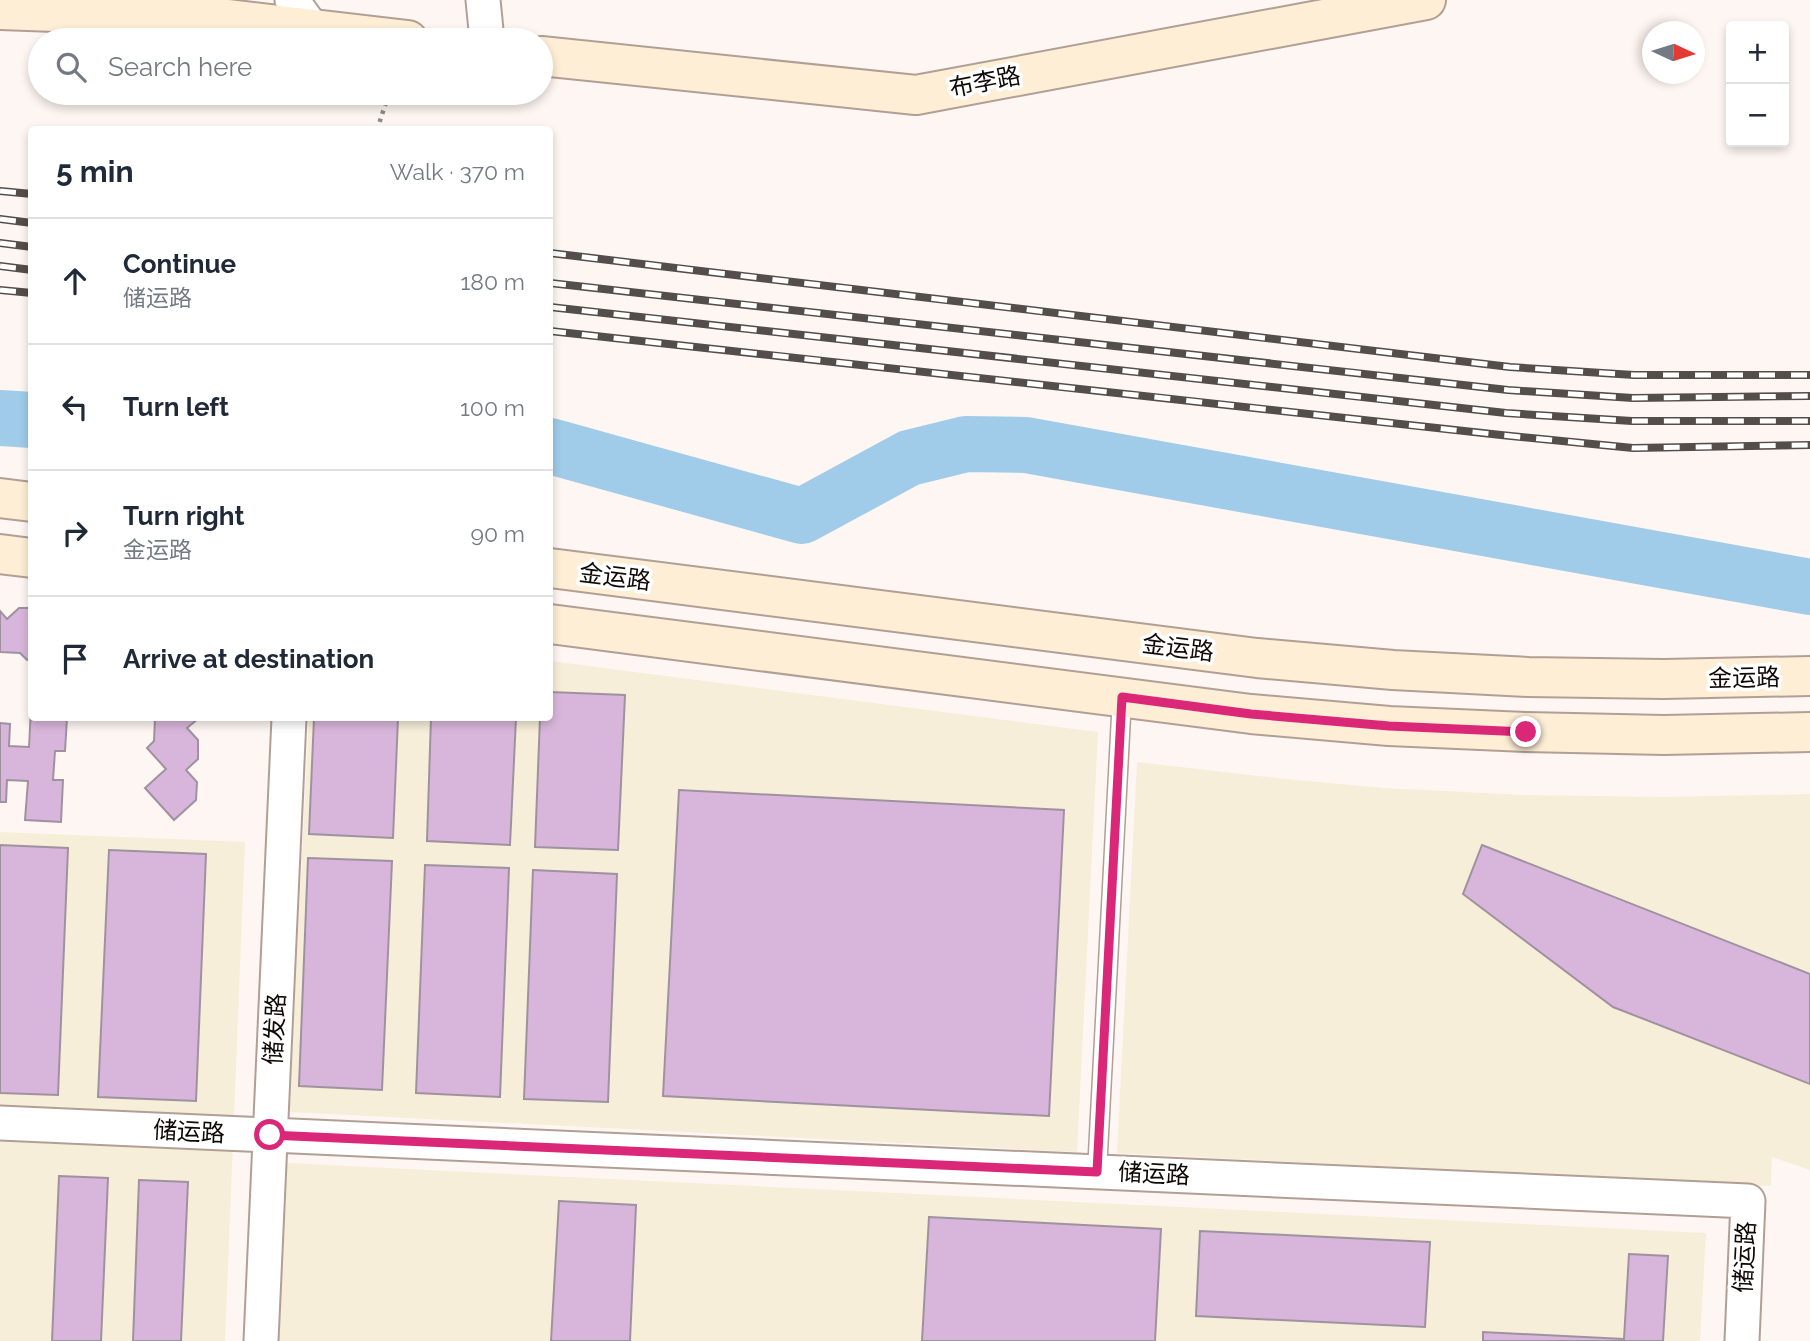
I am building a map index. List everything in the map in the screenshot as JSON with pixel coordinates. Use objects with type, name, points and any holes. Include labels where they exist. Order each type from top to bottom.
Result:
[{"type":"main road","name":"布李路","points":[[553,57],[916,95],[1426,0]]},
{"type":"main road","points":[[0,10],[219,18],[302,14],[359,28]]},
{"type":"main road","points":[[0,498],[28,502]]},
{"type":"main road","points":[[0,554],[28,558]]},
{"type":"main road","name":"金运路","points":[[553,568],[1257,658],[1366,668],[1528,677],[1664,679],[1810,676]]},
{"type":"main road","points":[[553,624],[1251,714],[1389,726],[1664,735],[1810,732]]},
{"type":"street","points":[[483,0],[486,28]]},
{"type":"street","name":"储发路","points":[[261,1341],[289,721]]},
{"type":"street","name":"储运路","points":[[0,1123],[1748,1201],[1742,1341]]},
{"type":"lane","points":[[1097,1172],[1122,697]]},
{"type":"path","points":[[378,126],[385,105]]},
{"type":"shaded area","points":[[553,661],[1098,732],[1077,1152],[289,1112],[309,721],[553,721]]},
{"type":"shaded area","points":[[1137,762],[1384,788],[1524,795],[1664,797],[1810,794],[1810,1170],[1772,1157],[1771,1186],[1117,1153]]},
{"type":"shaded area","points":[[0,832],[245,842],[225,1341],[0,1341]]},
{"type":"shaded area","points":[[287,1163],[1706,1233],[1700,1341],[278,1341]]},
{"type":"building","points":[[19,608],[28,608],[27,660],[20,653],[0,652],[0,611],[7,619]]},
{"type":"building","points":[[553,692],[625,695],[618,850],[535,847],[540,721],[553,721]]},
{"type":"building","points":[[30,721],[67,721],[65,751],[55,751],[53,780],[63,780],[61,822],[25,820],[28,781],[7,780],[6,802],[0,802],[0,723],[10,724],[9,746],[29,747]]},
{"type":"building","points":[[155,721],[195,721],[187,728],[198,740],[198,759],[186,770],[197,782],[196,800],[174,820],[145,788],[166,769],[147,748],[154,741]]},
{"type":"building","points":[[314,721],[398,721],[393,838],[309,834]]},
{"type":"building","points":[[431,721],[516,721],[510,845],[427,841]]},
{"type":"building","points":[[679,790],[1064,810],[1049,1116],[663,1096]]},
{"type":"building","points":[[0,845],[68,848],[58,1095],[0,1093]]},
{"type":"building","points":[[1482,845],[1810,974],[1810,1084],[1613,1007],[1463,894]]},
{"type":"building","points":[[109,850],[206,854],[196,1101],[98,1097]]},
{"type":"building","points":[[308,858],[392,861],[382,1090],[299,1086]]},
{"type":"building","points":[[425,865],[509,868],[500,1097],[416,1093]]},
{"type":"building","points":[[533,870],[617,874],[608,1102],[524,1099]]},
{"type":"building","points":[[59,1176],[108,1178],[101,1341],[52,1341]]},
{"type":"building","points":[[139,1180],[188,1182],[181,1341],[133,1341]]},
{"type":"building","points":[[559,1201],[636,1205],[630,1341],[551,1341]]},
{"type":"building","points":[[929,1217],[1161,1229],[1155,1341],[922,1341]]},
{"type":"building","points":[[1200,1231],[1430,1242],[1425,1327],[1196,1316]]},
{"type":"building","points":[[1629,1254],[1668,1256],[1663,1341],[1483,1341],[1483,1332],[1624,1339]]},
{"type":"waterway","points":[[0,418],[28,420]]},
{"type":"waterway","points":[[553,447],[802,516],[909,458],[966,444],[1026,445],[1810,587]]},
{"type":"railway","points":[[0,191],[28,194]]},
{"type":"railway","points":[[0,219],[28,222]]},
{"type":"railway","points":[[0,243],[28,246]]},
{"type":"railway","points":[[553,253],[1510,367],[1634,375],[1810,375]]},
{"type":"railway","points":[[0,266],[28,270]]},
{"type":"railway","points":[[553,283],[1508,390],[1633,398],[1810,396]]},
{"type":"railway","points":[[0,290],[28,293]]},
{"type":"railway","points":[[553,307],[1506,413],[1632,421],[1810,421]]},
{"type":"railway","points":[[553,331],[1633,448],[1810,445]]},
{"type":"route","points":[[270,1135],[1097,1172],[1122,697],[1251,714],[1389,726],[1526,732]]}]
